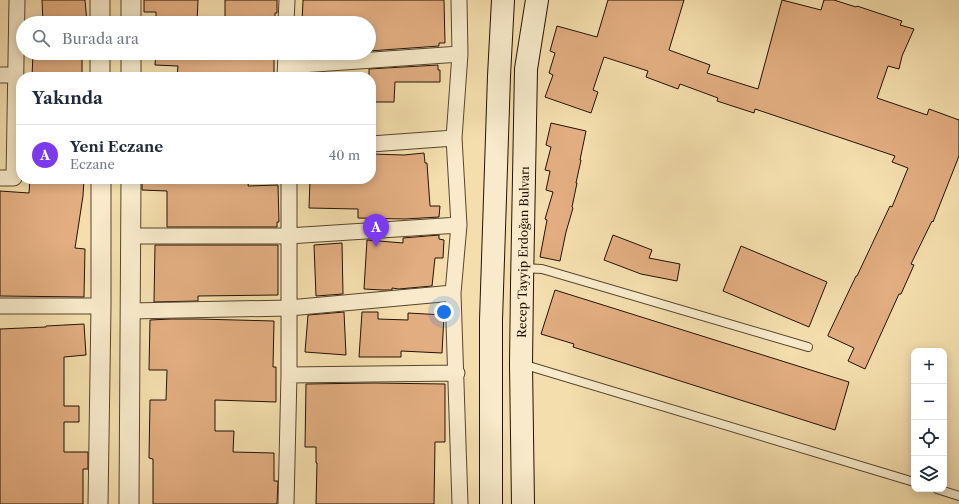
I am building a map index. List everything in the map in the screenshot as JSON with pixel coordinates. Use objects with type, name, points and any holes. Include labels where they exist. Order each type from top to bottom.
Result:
[{"type":"main road","points":[[491,504],[491,320],[503,0]]},
{"type":"main road","name":"Recep Tayyip Erdoğan Bulvarı","points":[[523,504],[521,364],[526,69],[537,0]]},
{"type":"street","points":[[17,0],[17,16]]},
{"type":"street","points":[[100,0],[100,16]]},
{"type":"street","points":[[131,0],[131,16]]},
{"type":"street","points":[[286,16],[287,0]]},
{"type":"street","points":[[459,0],[460,54],[454,138],[458,225],[453,293],[457,373],[460,504]]},
{"type":"street","points":[[376,59],[460,54]]},
{"type":"street","points":[[16,60],[16,72]]},
{"type":"street","points":[[100,60],[100,72]]},
{"type":"street","points":[[131,60],[131,72]]},
{"type":"street","points":[[286,65],[365,60]]},
{"type":"street","points":[[0,75],[16,75],[14,178],[0,178]]},
{"type":"street","points":[[376,144],[454,138]]},
{"type":"street","points":[[98,504],[101,184]]},
{"type":"street","points":[[129,504],[131,184]]},
{"type":"street","points":[[286,504],[289,375],[289,184]]},
{"type":"street","points":[[131,236],[288,236],[458,225]]},
{"type":"street","points":[[130,311],[289,308],[453,293]]},
{"type":"street","points":[[0,306],[101,306]]},
{"type":"street","points":[[289,375],[457,373]]},
{"type":"lane","points":[[522,268],[542,269],[808,347]]},
{"type":"lane","points":[[521,364],[911,481]]},
{"type":"lane","points":[[946,492],[959,496]]},
{"type":"building","points":[[42,0],[85,0],[86,16],[43,16]]},
{"type":"building","points":[[144,0],[198,0],[197,16],[156,16],[156,12],[144,12]]},
{"type":"building","points":[[225,0],[277,0],[277,13],[275,13],[275,16],[225,16]]},
{"type":"building","points":[[303,0],[444,0],[445,43],[439,43],[439,46],[376,50],[376,16],[302,16]]},
{"type":"building","points":[[608,0],[684,0],[669,50],[710,65],[707,73],[758,89],[782,0],[821,10],[824,0],[834,0],[902,21],[900,25],[914,29],[902,56],[899,69],[888,66],[877,98],[927,115],[929,109],[959,120],[959,156],[933,222],[932,221],[911,264],[914,265],[901,294],[899,294],[865,369],[848,361],[854,348],[828,335],[890,206],[892,207],[908,168],[892,162],[895,156],[755,109],[754,113],[717,101],[718,98],[680,84],[678,89],[646,77],[648,71],[604,57],[593,90],[598,92],[591,113],[545,97],[553,75],[549,73],[555,53],[550,51],[557,26],[597,37]]},
{"type":"building","points":[[33,60],[82,60],[82,72],[32,72]]},
{"type":"building","points":[[155,60],[274,60],[274,72],[177,72],[178,66],[155,65]]},
{"type":"building","points":[[438,65],[438,70],[440,70],[440,82],[395,82],[394,102],[376,102],[376,72],[369,72],[369,69]]},
{"type":"building","points":[[551,123],[586,131],[576,183],[573,208],[560,261],[540,257],[547,220],[545,219],[553,192],[546,190],[550,171],[545,170],[551,147],[546,145]]},
{"type":"building","points":[[424,153],[425,163],[427,163],[430,206],[440,206],[439,217],[405,219],[358,218],[358,209],[309,208],[310,184],[376,184],[376,154],[404,155]]},
{"type":"building","points":[[30,184],[84,184],[75,248],[85,249],[84,297],[0,296],[0,191],[29,193]]},
{"type":"building","points":[[142,184],[248,184],[248,186],[278,185],[279,222],[277,222],[277,227],[167,227],[167,191],[142,190]]},
{"type":"building","points":[[439,235],[439,239],[444,240],[443,258],[435,258],[432,286],[399,289],[392,288],[392,290],[364,289],[367,240],[403,243],[403,238]]},
{"type":"building","points":[[613,235],[652,250],[649,258],[680,264],[677,281],[641,274],[604,260]]},
{"type":"building","points":[[342,243],[343,294],[316,296],[314,245]]},
{"type":"building","points":[[155,245],[278,245],[278,295],[198,296],[198,301],[154,302]]},
{"type":"building","points":[[741,246],[827,282],[809,327],[723,291]]},
{"type":"building","points":[[555,290],[849,382],[835,430],[573,347],[574,344],[541,334]]},
{"type":"building","points":[[344,312],[346,355],[305,352],[308,315]]},
{"type":"building","points":[[362,312],[378,312],[378,319],[408,320],[408,313],[444,315],[442,353],[401,351],[401,357],[359,357]]},
{"type":"building","points":[[150,320],[274,321],[273,367],[276,367],[276,402],[215,400],[215,431],[234,431],[233,452],[274,453],[274,481],[278,481],[277,504],[153,504],[153,459],[149,458],[150,400],[166,400],[167,370],[149,370]]},
{"type":"building","points":[[84,324],[86,355],[64,357],[64,406],[79,406],[79,422],[64,422],[64,452],[88,452],[88,469],[83,469],[83,504],[0,504],[0,329]]},
{"type":"building","points":[[306,384],[445,384],[445,442],[435,442],[434,504],[316,504],[316,447],[305,447]]},
{"type":"place","name":"Yeni Eczane","points":[[376,247]]}]
